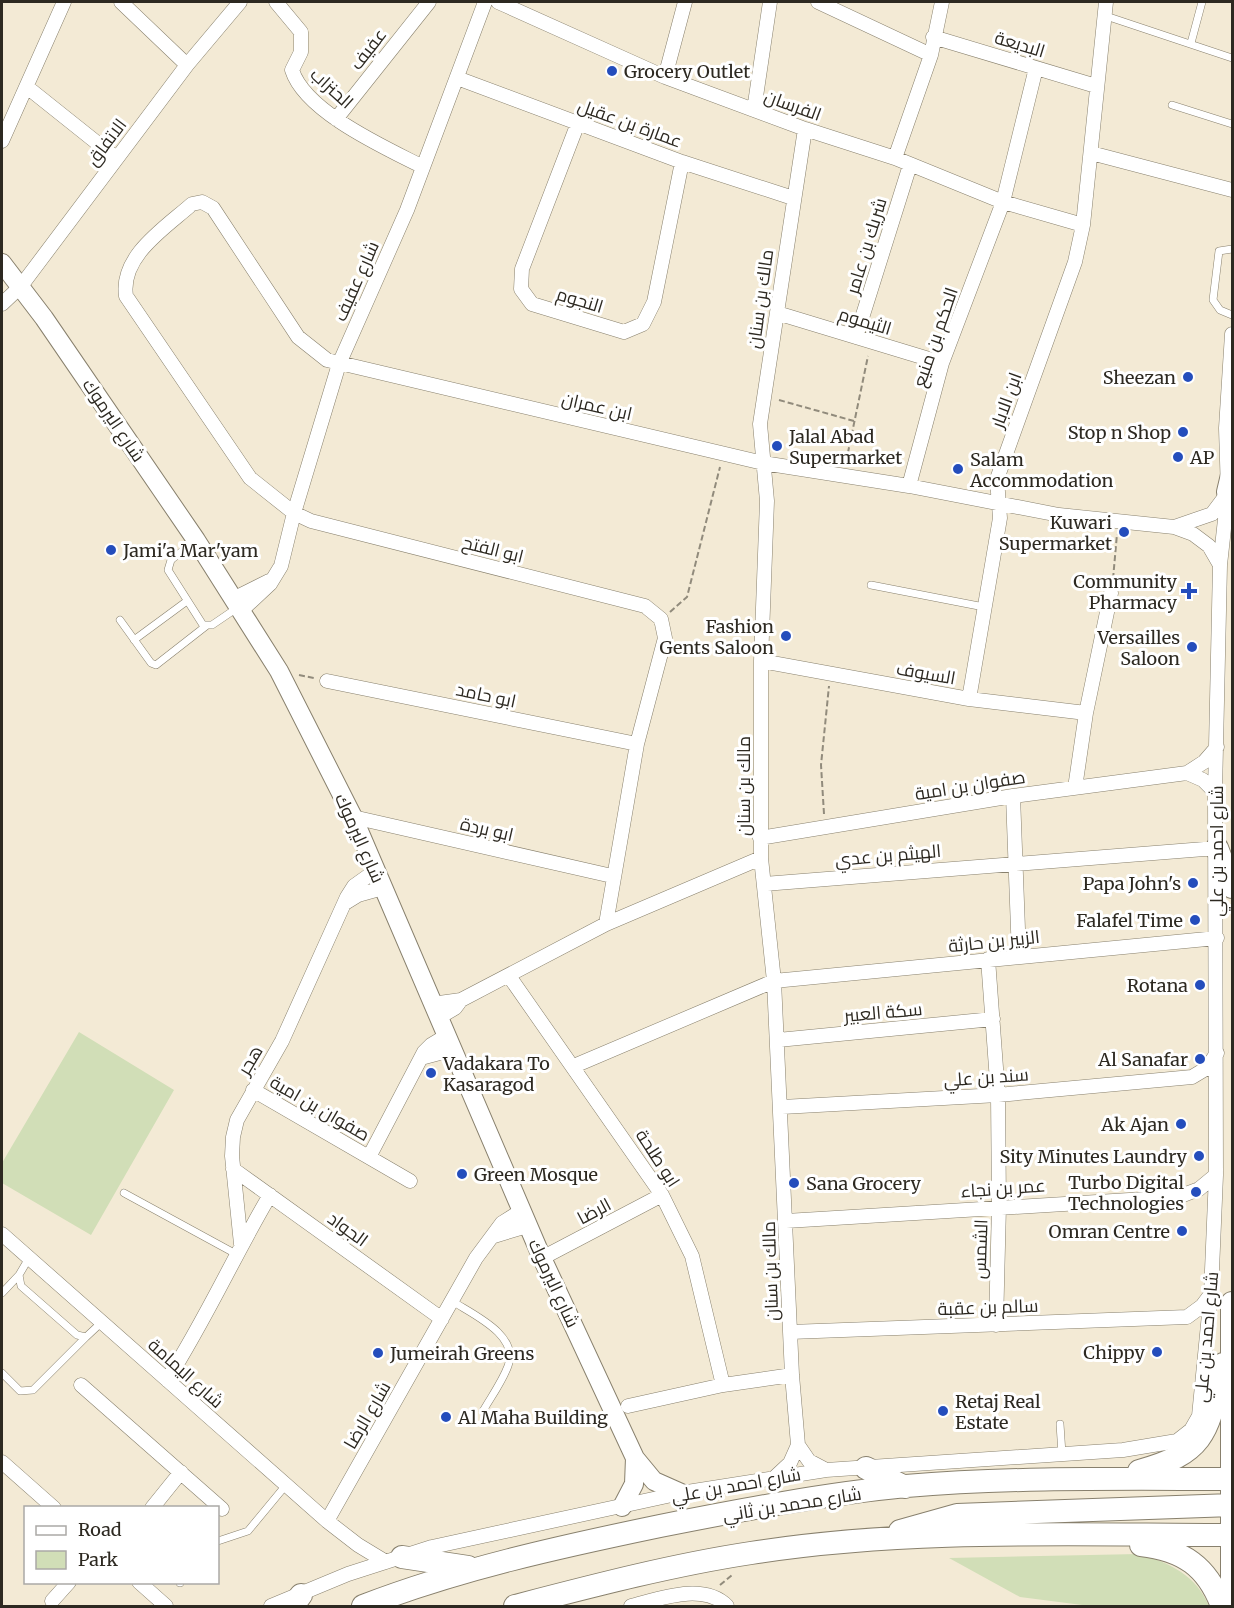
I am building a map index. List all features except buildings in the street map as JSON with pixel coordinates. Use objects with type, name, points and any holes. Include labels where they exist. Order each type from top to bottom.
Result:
[{"type":"main road","points":[[1217,848],[1233,887]]},
{"type":"main road","name":"شارع احمد بن علي","points":[[1232,1606],[1233,1303]]},
{"type":"main road","points":[[1115,1478],[1168,1463],[1192,1448],[1209,1423],[1232,1324]]},
{"type":"main road","points":[[866,1468],[905,1486]]},
{"type":"main road","name":"شارع محمد بن ثاني","points":[[363,1606],[427,1582],[548,1550],[721,1514],[905,1486],[1017,1480],[1232,1479]]},
{"type":"main road","points":[[866,1540],[957,1515],[1232,1505]]},
{"type":"main road","points":[[1085,1535],[1105,1545],[1140,1545],[1163,1548],[1176,1553],[1188,1560],[1207,1577],[1222,1606]]},
{"type":"main road","points":[[515,1606],[563,1600],[749,1553],[866,1540],[1085,1535],[1232,1535]]},
{"type":"main road","points":[[394,1560],[479,1568]]},
{"type":"street","points":[[2,141],[64,2]]},
{"type":"street","points":[[121,2],[187,65]]},
{"type":"street","name":"الاتفاق","points":[[2,304],[21,286],[187,65],[240,2]]},
{"type":"street","name":"الحنزاب","points":[[276,2],[301,32],[301,52],[292,70],[295,80],[336,119],[364,137],[423,167]]},
{"type":"street","name":"عفيف","points":[[336,119],[429,2]]},
{"type":"street","name":"شارع عفيف","points":[[237,606],[274,579],[284,559],[294,513],[339,364],[407,210],[485,2]]},
{"type":"street","name":"الفرسان","points":[[498,2],[665,77],[805,129],[895,158],[1003,202],[1083,225]]},
{"type":"street","points":[[665,77],[685,2]]},
{"type":"street","points":[[753,110],[770,2]]},
{"type":"street","points":[[818,2],[931,55]]},
{"type":"street","points":[[895,158],[931,55],[942,2]]},
{"type":"street","name":"ابن الابار","points":[[969,699],[1000,518],[997,503],[997,479],[1075,262],[1083,225],[1105,8]]},
{"type":"street","name":"البديعة","points":[[933,37],[1096,86]]},
{"type":"street","name":"الحكم بن منيع","points":[[909,486],[942,363],[1003,202],[1036,68]]},
{"type":"street","name":"عمارة بن عقيل","points":[[457,78],[682,162],[793,198]]},
{"type":"street","points":[[27,87],[116,158]]},
{"type":"street","name":"النجوم","points":[[578,123],[522,269],[521,289],[532,304],[624,332],[643,324],[654,302],[682,162]]},
{"type":"street","name":"مالك بن سنان","points":[[798,1444],[792,1375],[778,1040],[760,838],[761,661],[767,501],[760,424],[805,129]]},
{"type":"street","points":[[1091,153],[1233,190]]},
{"type":"street","name":"شريك بن عامر","points":[[856,337],[910,165]]},
{"type":"street","name":"ابن عمران","points":[[124,281],[130,263],[192,204],[202,202],[213,208],[298,337],[316,354],[339,364],[762,463],[909,486],[1059,515],[1174,527],[1193,534],[1209,546],[1220,565]]},
{"type":"street","name":"شارع اليرموك","points":[[2,263],[21,286],[196,540],[279,671],[353,817],[524,1218],[635,1458],[654,1481],[681,1494]]},
{"type":"street","name":"ابو الفتح","points":[[124,281],[126,296],[250,478],[294,513],[320,524],[645,606],[661,619]]},
{"type":"street","name":"الثيموم","points":[[777,313],[942,363]]},
{"type":"street","name":"شارع احمد بن علي","points":[[271,1606],[297,1601],[348,1574],[448,1543],[681,1494],[826,1470],[1123,1450],[1177,1440],[1191,1430],[1199,1416],[1208,1340],[1216,1175],[1217,848],[1215,792],[1220,565],[1230,484],[1226,428],[1233,334]]},
{"type":"street","name":"ابن عمران","points":[[1174,527],[1212,514],[1230,484]]},
{"type":"street","points":[[1075,788],[1086,713],[1111,594]]},
{"type":"street","points":[[606,924],[612,876],[637,744],[665,638],[661,619]]},
{"type":"street","name":"السيوف","points":[[761,661],[969,699],[1086,713]]},
{"type":"street","name":"ابو حامد","points":[[327,681],[637,744]]},
{"type":"street","points":[[1187,773],[1204,762],[1217,747]]},
{"type":"street","points":[[1187,773],[1203,780],[1215,792]]},
{"type":"street","name":"صفوان بن امية","points":[[760,838],[1013,796],[1187,773]]},
{"type":"street","points":[[1013,796],[1018,956]]},
{"type":"street","name":"ابو بردة","points":[[353,817],[612,876]]},
{"type":"street","name":"الهيثم بن عدي","points":[[764,884],[1015,861],[1217,848]]},
{"type":"street","points":[[435,1011],[455,1008],[461,1000],[606,924],[761,858]]},
{"type":"street","name":"هجر","points":[[238,1249],[233,1169],[233,1137],[237,1120],[297,1010],[344,904],[379,879]]},
{"type":"street","name":"الزبير بن حارثة","points":[[574,1066],[774,981],[1217,938]]},
{"type":"street","name":"الشمس","points":[[988,959],[998,1095],[999,1206],[996,1325]]},
{"type":"street","name":"ابو طلحة","points":[[509,976],[662,1195],[692,1256],[723,1385]]},
{"type":"street","name":"سكة العبير","points":[[778,1040],[993,1019]]},
{"type":"street","name":"صفوان بن امية","points":[[369,1157],[421,1058],[449,1043]]},
{"type":"street","points":[[1192,1077],[1207,1068],[1217,1053]]},
{"type":"street","points":[[1192,1077],[1204,1082],[1217,1096]]},
{"type":"street","name":"سند بن علي","points":[[782,1107],[998,1095],[1192,1077]]},
{"type":"street","name":"صفوان بن امية","points":[[253,1090],[410,1181]]},
{"type":"street","name":"الجواد","points":[[233,1169],[442,1319]]},
{"type":"street","name":"عمر بن نجاء","points":[[786,1221],[999,1206],[1178,1197],[1199,1190],[1216,1175]]},
{"type":"street","points":[[167,1380],[192,1341],[238,1249],[270,1195]]},
{"type":"street","name":"الرضا","points":[[542,1258],[662,1195]]},
{"type":"street","name":"شارع الرضا","points":[[327,1521],[476,1258],[494,1236],[524,1218]]},
{"type":"street","name":"شارع اليمامة","points":[[2,1234],[327,1521],[349,1538],[394,1560]]},
{"type":"street","points":[[1208,1340],[1187,1317],[1202,1306],[1211,1294]]},
{"type":"street","name":"سالم بن عقبة","points":[[790,1332],[1187,1317]]},
{"type":"street","points":[[628,1406],[723,1385],[792,1375]]},
{"type":"street","points":[[81,1385],[219,1506]]},
{"type":"street","points":[[798,1444],[809,1461],[826,1470]]},
{"type":"street","points":[[775,1477],[790,1463],[798,1444]]},
{"type":"street","points":[[622,1508],[634,1484],[635,1458]]},
{"type":"street","points":[[2,1462],[52,1506]]},
{"type":"street","points":[[154,1506],[181,1472]]},
{"type":"street","points":[[219,1506],[222,1509]]},
{"type":"street","points":[[348,1574],[355,1559],[349,1538]]},
{"type":"street","points":[[52,1601],[67,1584]]},
{"type":"street","points":[[141,1584],[166,1606]]},
{"type":"street","points":[[631,1606],[692,1594],[710,1596],[728,1606]]},
{"type":"lane","points":[[1191,43],[1202,2]]},
{"type":"lane","points":[[1105,8],[1233,58]]},
{"type":"lane","points":[[1172,105],[1233,124]]},
{"type":"lane","points":[[1233,249],[1219,251],[1213,300],[1220,310],[1233,315]]},
{"type":"lane","points":[[196,540],[171,560],[168,567],[201,624],[206,626]]},
{"type":"lane","points":[[871,585],[984,607]]},
{"type":"lane","points":[[134,640],[187,601]]},
{"type":"lane","points":[[120,620],[152,663],[158,664],[206,626],[212,625],[237,606]]},
{"type":"lane","points":[[124,1193],[238,1249]]},
{"type":"lane","points":[[29,1258],[21,1267],[19,1275],[21,1286],[77,1335],[86,1337]]},
{"type":"lane","points":[[2,1293],[19,1275]]},
{"type":"lane","points":[[452,1302],[492,1326],[501,1336],[508,1350],[509,1365],[483,1411]]},
{"type":"lane","points":[[2,1373],[20,1391],[33,1390],[102,1322]]},
{"type":"lane","points":[[1060,1424],[1062,1454]]},
{"type":"lane","points":[[219,1541],[248,1531],[286,1485]]},
{"type":"path","points":[[844,476],[871,342]]},
{"type":"path","points":[[764,396],[854,421]]},
{"type":"path","points":[[661,619],[687,597],[723,455]]},
{"type":"path","points":[[1111,594],[1118,521]]},
{"type":"path","points":[[279,671],[327,681]]},
{"type":"path","points":[[825,827],[821,765],[830,674]]},
{"type":"green space","points":[[79,1032],[174,1090],[91,1235],[2,1183],[2,1163]]},
{"type":"green space","points":[[1139,1554],[1181,1572],[1197,1586],[1209,1606],[1090,1606],[1020,1597],[949,1558]]},
{"type":"place","name":"Grocery Outlet","points":[[612,71]]},
{"type":"place","name":"Sheezan","points":[[1188,377]]},
{"type":"place","name":"Stop n Shop","points":[[1183,432]]},
{"type":"place","name":"Jalal Abad Supermarket","points":[[777,446]]},
{"type":"place","name":"AP","points":[[1178,457]]},
{"type":"place","name":"Salam Accommodation","points":[[958,469]]},
{"type":"place","name":"Kuwari Supermarket","points":[[1124,532]]},
{"type":"place","name":"Jami'a Mar'yam","points":[[111,550]]},
{"type":"place","name":"Community Pharmacy","points":[[1189,591]]},
{"type":"place","name":"Fashion Gents Saloon","points":[[786,636]]},
{"type":"place","name":"Versailles Saloon","points":[[1192,647]]},
{"type":"place","name":"Papa John's","points":[[1193,883]]},
{"type":"place","name":"Falafel Time","points":[[1195,920]]},
{"type":"place","name":"Rotana","points":[[1200,985]]},
{"type":"place","name":"Al Sanafar","points":[[1200,1059]]},
{"type":"place","name":"Vadakara To Kasaragod","points":[[431,1073]]},
{"type":"place","name":"Ak Ajan","points":[[1181,1124]]},
{"type":"place","name":"Sity Minutes Laundry","points":[[1199,1156]]},
{"type":"place","name":"Green Mosque","points":[[462,1174]]},
{"type":"place","name":"Sana Grocery","points":[[794,1183]]},
{"type":"place","name":"Turbo Digital Technologies","points":[[1196,1192]]},
{"type":"place","name":"Omran Centre","points":[[1182,1231]]},
{"type":"place","name":"Chippy","points":[[1157,1352]]},
{"type":"place","name":"Jumeirah Greens","points":[[378,1353]]},
{"type":"place","name":"Retaj Real Estate","points":[[943,1411]]},
{"type":"place","name":"Al Maha Building","points":[[446,1417]]}]
